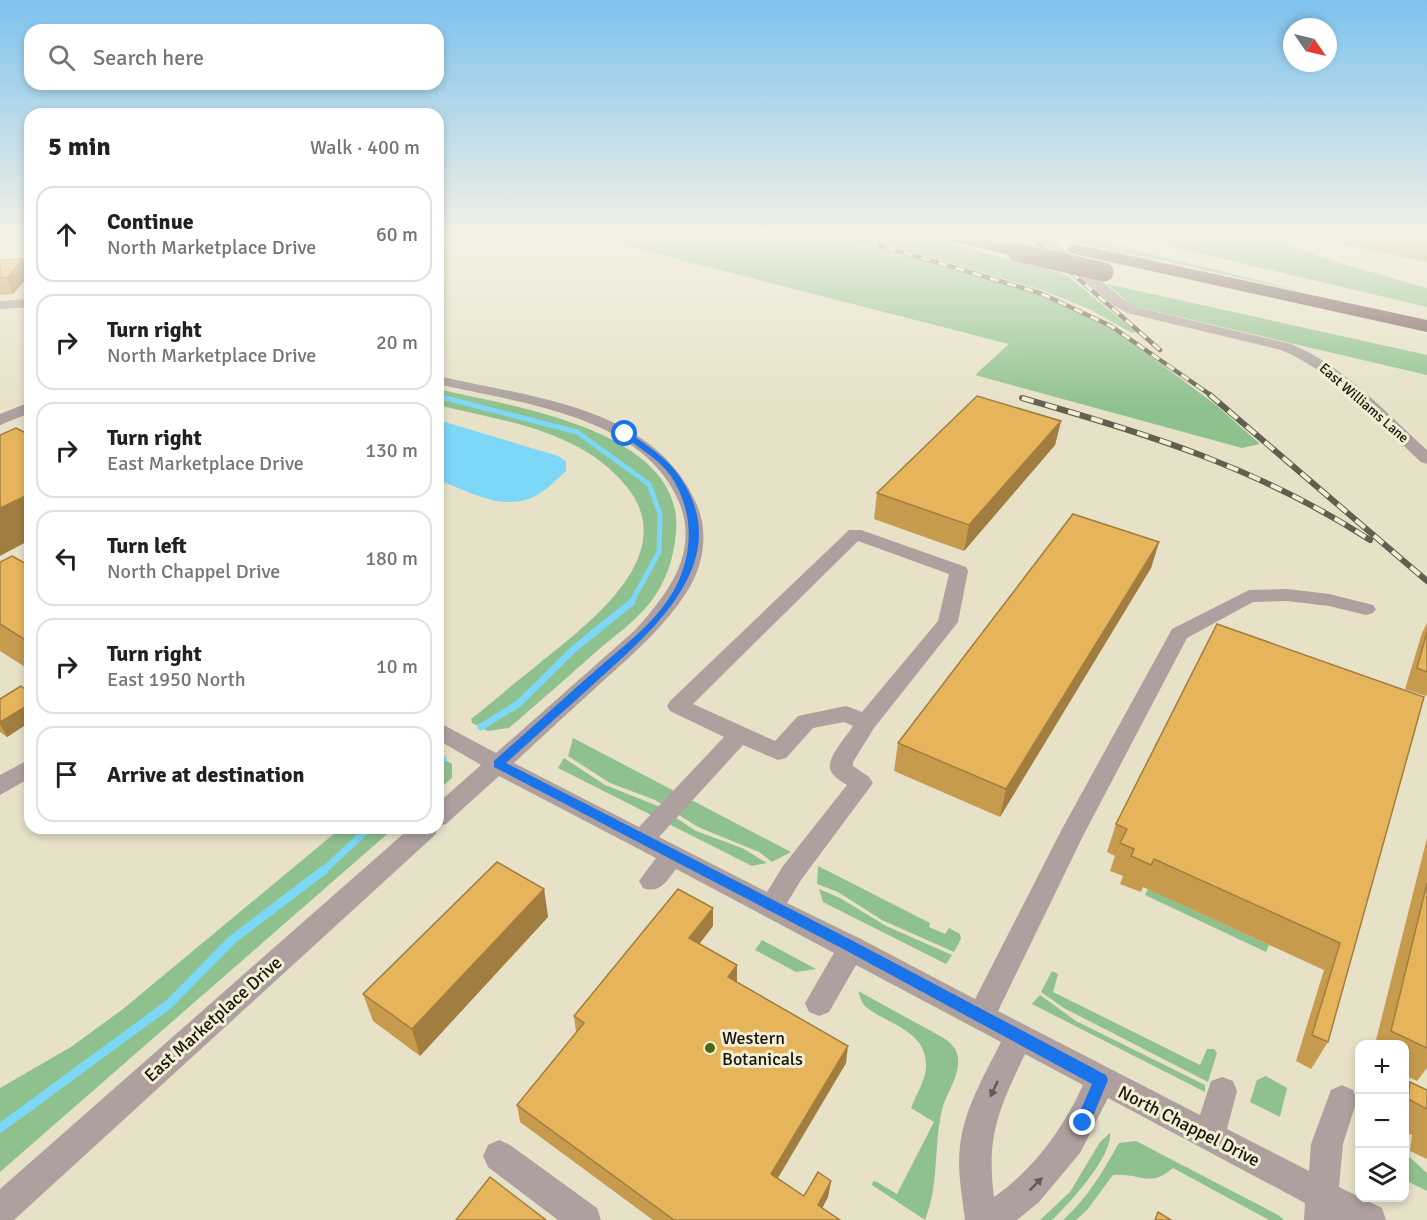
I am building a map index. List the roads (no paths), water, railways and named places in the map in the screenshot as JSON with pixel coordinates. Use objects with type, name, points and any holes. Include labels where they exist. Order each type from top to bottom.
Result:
[{"type":"highway","points":[[1201,294],[1427,345]]},
{"type":"highway","points":[[1281,294],[1427,326]]},
{"type":"highway","points":[[1339,294],[1427,315]]},
{"type":"street","name":"East Williams Lane","points":[[1109,294],[1132,310],[1286,347],[1312,359],[1338,377],[1427,459]]},
{"type":"street","points":[[0,305],[24,303]]},
{"type":"street","points":[[444,381],[568,412],[625,434],[647,448],[674,474],[690,504],[695,538],[684,580],[653,622],[444,812]]},
{"type":"street","points":[[0,420],[24,410]]},
{"type":"street","points":[[772,906],[792,873],[861,783],[846,775],[841,769],[842,762],[866,723],[948,622],[959,571],[855,534],[678,706],[778,752],[806,721],[846,714],[866,723]]},
{"type":"street","points":[[981,1016],[1071,836],[1179,634],[1249,596],[1287,595],[1329,600],[1366,609]]},
{"type":"street","name":"North Chappel Drive","points":[[444,733],[498,764],[852,947],[1209,1137],[1320,1207],[1370,1220]]},
{"type":"street","points":[[643,839],[740,734]]},
{"type":"street","points":[[0,786],[24,771]]},
{"type":"street","name":"East Marketplace Drive","points":[[0,1211],[419,834]]},
{"type":"street","points":[[652,881],[673,855]]},
{"type":"street","points":[[819,1002],[852,947]]},
{"type":"street","points":[[981,1220],[975,1162],[977,1137],[983,1114],[1019,1036]]},
{"type":"street","points":[[990,1220],[1036,1186],[1057,1160],[1083,1123],[1101,1080]]},
{"type":"street","points":[[1209,1137],[1222,1091]]},
{"type":"street","points":[[1320,1207],[1327,1144],[1342,1100]]},
{"type":"street","points":[[499,1156],[585,1220]]},
{"type":"water","points":[[444,422],[558,456],[566,461],[566,471],[550,486],[533,497],[521,501],[497,501],[444,482]]},
{"type":"waterway","points":[[444,398],[577,432],[649,484],[660,514],[659,552],[631,603]]},
{"type":"waterway","points":[[481,727],[518,704],[575,648],[631,603]]},
{"type":"waterway","points":[[322,872],[363,834]]},
{"type":"waterway","points":[[0,1128],[169,1004],[233,939],[324,870]]},
{"type":"railway","points":[[1042,294],[1111,326],[1212,396]]},
{"type":"railway","points":[[1096,294],[1160,350]]},
{"type":"railway","points":[[1210,395],[1427,581]]},
{"type":"railway","points":[[1022,398],[1114,425],[1202,455],[1287,493],[1370,540]]},
{"type":"place","name":"Western Botanicals","points":[[710,1048]]}]
